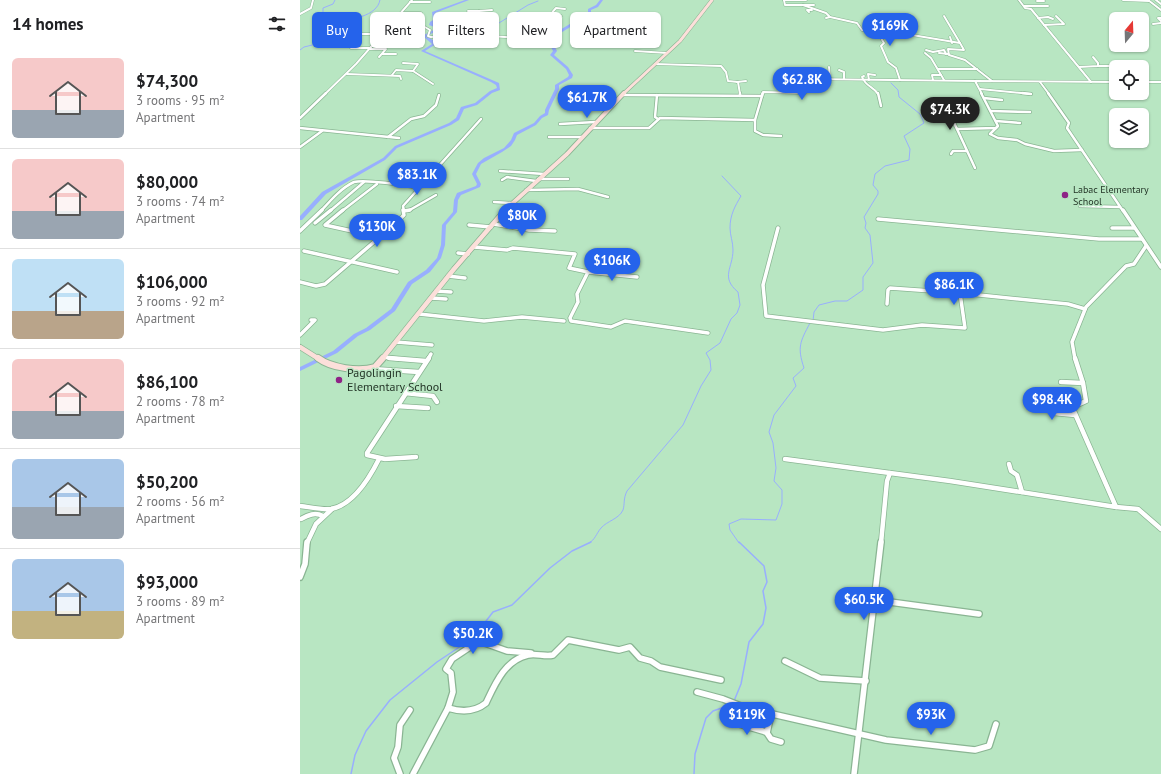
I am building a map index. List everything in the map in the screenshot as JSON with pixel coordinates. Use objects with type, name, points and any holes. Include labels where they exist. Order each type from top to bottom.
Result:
[{"type":"street","points":[[300,14],[310,8],[313,0]]},
{"type":"street","points":[[372,369],[419,314],[448,276],[512,203],[583,137],[595,122],[622,95],[686,35],[698,16],[712,0]]},
{"type":"street","points":[[803,5],[805,0],[784,0],[785,5],[803,5],[814,3],[813,0]]},
{"type":"street","points":[[788,0],[790,5]]},
{"type":"street","points":[[794,0],[795,5]]},
{"type":"street","points":[[799,0],[803,5],[826,13],[830,17]]},
{"type":"street","points":[[1019,0],[1026,8],[1031,9],[1091,82]]},
{"type":"street","points":[[1123,0],[1148,0],[1160,10]]},
{"type":"street","points":[[1156,0],[1161,4]]},
{"type":"street","points":[[401,12],[411,1],[430,2]]},
{"type":"street","points":[[1036,1],[1040,5]]},
{"type":"street","points":[[1036,1],[1044,1]]},
{"type":"street","points":[[810,3],[814,5]]},
{"type":"street","points":[[1024,6],[1048,6]]},
{"type":"street","points":[[552,12],[556,8],[565,9]]},
{"type":"street","points":[[468,11],[492,10]]},
{"type":"street","points":[[809,12],[807,10],[816,10]]},
{"type":"street","points":[[897,15],[895,16],[898,20]]},
{"type":"street","points":[[944,16],[964,50],[949,49]]},
{"type":"street","points":[[1044,25],[1064,24],[1056,16]]},
{"type":"street","points":[[826,18],[830,17],[857,23],[862,30],[888,31],[952,43],[960,43]]},
{"type":"street","points":[[1038,18],[1048,17],[1053,19]]},
{"type":"street","points":[[888,31],[890,29],[891,21],[903,18]]},
{"type":"street","points":[[1153,24],[1161,22],[1158,18],[1161,18]]},
{"type":"street","points":[[425,27],[430,31],[428,35],[433,36]]},
{"type":"street","points":[[881,31],[881,38],[884,43],[881,46],[884,55],[888,62],[894,66],[900,80]]},
{"type":"street","points":[[950,37],[952,43]]},
{"type":"street","points":[[947,54],[949,45]]},
{"type":"street","points":[[351,48],[386,49],[379,57]]},
{"type":"street","points":[[300,118],[347,74],[370,49]]},
{"type":"street","points":[[944,80],[926,52],[944,50],[947,54]]},
{"type":"street","points":[[635,51],[667,53]]},
{"type":"street","points":[[939,53],[947,54],[957,58],[956,60],[959,61],[968,62],[993,81]]},
{"type":"street","points":[[382,54],[396,54]]},
{"type":"street","points":[[1093,57],[1098,66]]},
{"type":"street","points":[[403,63],[418,64],[414,69]]},
{"type":"street","points":[[655,64],[720,65],[726,72],[728,81],[746,81]]},
{"type":"street","points":[[1079,67],[1109,66]]},
{"type":"street","points":[[829,67],[830,79]]},
{"type":"street","points":[[392,75],[396,70],[414,69],[433,84]]},
{"type":"street","points":[[938,69],[977,69]]},
{"type":"street","points":[[839,70],[844,72],[844,79]]},
{"type":"street","points":[[975,72],[981,72]]},
{"type":"street","points":[[347,74],[392,75],[401,76],[401,79]]},
{"type":"street","points":[[868,79],[868,74],[875,75]]},
{"type":"street","points":[[934,80],[932,75],[941,76]]},
{"type":"street","points":[[781,136],[763,135],[755,131],[755,120],[757,118],[763,92],[805,93],[807,80],[863,78],[900,80],[1109,82]]},
{"type":"street","points":[[863,78],[865,84],[877,90],[881,106]]},
{"type":"street","points":[[975,81],[998,126],[990,134],[998,138],[1017,140],[1025,144],[1054,151],[1082,150]]},
{"type":"street","points":[[737,82],[740,96]]},
{"type":"street","points":[[1040,82],[1069,122],[1067,128],[1161,267]]},
{"type":"street","points":[[1149,82],[1161,82]]},
{"type":"street","points":[[980,90],[1031,94]]},
{"type":"street","points":[[388,137],[412,120],[424,116],[436,105],[439,94]]},
{"type":"street","points":[[622,95],[762,96]]},
{"type":"street","points":[[658,95],[655,117],[658,118]]},
{"type":"street","points":[[984,98],[1002,100]]},
{"type":"street","points":[[991,111],[1030,112]]},
{"type":"street","points":[[658,118],[721,118],[755,120]]},
{"type":"street","points":[[590,128],[649,128],[653,126],[658,118]]},
{"type":"street","points":[[300,282],[316,286],[325,284],[404,215],[402,206],[481,119]]},
{"type":"street","points":[[958,120],[954,122],[975,168]]},
{"type":"street","points":[[996,121],[1020,123]]},
{"type":"street","points":[[560,124],[595,122]]},
{"type":"street","points":[[300,128],[399,138]]},
{"type":"street","points":[[957,129],[996,128]]},
{"type":"street","points":[[300,147],[322,130]]},
{"type":"street","points":[[549,137],[583,137]]},
{"type":"street","points":[[951,154],[953,151],[967,151]]},
{"type":"street","points":[[500,171],[544,174]]},
{"type":"street","points":[[502,180],[503,178],[507,177],[537,180],[568,179]]},
{"type":"street","points":[[300,231],[317,217],[339,192],[355,182],[402,184],[417,188]]},
{"type":"street","points":[[315,223],[353,193],[364,182]]},
{"type":"street","points":[[378,183],[325,225],[379,237]]},
{"type":"street","points":[[526,190],[551,191],[562,188],[591,190],[608,197]]},
{"type":"street","points":[[404,211],[407,212],[436,195]]},
{"type":"street","points":[[494,202],[512,203]]},
{"type":"street","points":[[1080,206],[1120,207]]},
{"type":"street","points":[[502,214],[523,217]]},
{"type":"street","points":[[878,219],[1099,239],[1142,239]]},
{"type":"street","points":[[469,225],[556,231]]},
{"type":"street","points":[[778,228],[763,285],[765,315],[883,330],[922,325],[965,328],[960,293]]},
{"type":"street","points":[[1112,228],[1134,228]]},
{"type":"street","points":[[1116,506],[1075,415],[1073,407],[1084,404],[1086,401],[1083,383],[1072,350],[1072,342],[1085,310],[1126,266],[1134,264],[1146,246]]},
{"type":"street","points":[[474,247],[507,250],[513,248],[575,254],[569,268],[588,272],[637,277]]},
{"type":"street","points":[[304,251],[397,272]]},
{"type":"street","points":[[458,253],[468,254]]},
{"type":"street","points":[[588,272],[577,294],[578,302],[570,318],[571,321],[611,326],[626,320],[708,333]]},
{"type":"street","points":[[448,276],[465,278]]},
{"type":"street","points":[[888,304],[888,290],[890,288],[960,293],[1068,304],[1085,310]]},
{"type":"street","points":[[436,291],[451,292]]},
{"type":"street","points":[[431,298],[446,299]]},
{"type":"street","points":[[419,314],[484,321],[522,318],[564,321]]},
{"type":"street","points":[[300,335],[315,320],[311,320]]},
{"type":"street","points":[[396,342],[432,345]]},
{"type":"street","points":[[300,347],[313,352],[325,363],[372,369],[419,372]]},
{"type":"street","points":[[416,457],[379,459],[370,457],[367,453],[431,354]]},
{"type":"street","points":[[383,357],[426,361]]},
{"type":"street","points":[[1061,382],[1083,383]]},
{"type":"street","points":[[405,393],[433,396],[436,402]]},
{"type":"street","points":[[1050,400],[1054,413],[1075,415]]},
{"type":"street","points":[[396,406],[428,408]]},
{"type":"street","points":[[300,577],[306,563],[307,542],[322,516],[347,500],[358,489],[379,459]]},
{"type":"street","points":[[785,459],[1116,506],[1129,506],[1140,509],[1161,529]]},
{"type":"street","points":[[1009,464],[1011,471],[1017,475],[1022,492]]},
{"type":"street","points":[[854,774],[866,681],[887,481],[890,473]]},
{"type":"street","points":[[300,506],[333,509]]},
{"type":"street","points":[[301,519],[314,514],[319,514],[322,516]]},
{"type":"street","points":[[875,600],[979,614]]},
{"type":"street","points":[[413,774],[448,708],[454,692],[451,673],[446,669],[448,664],[452,659],[478,642],[507,651],[550,656],[555,654],[564,642],[570,640],[616,649],[629,647],[634,650],[640,658],[650,660],[660,666],[721,680]]},
{"type":"street","points":[[448,708],[455,711],[483,707],[502,671],[510,662],[521,656],[538,654]]},
{"type":"street","points":[[785,660],[820,678],[866,681]]},
{"type":"street","points":[[697,692],[770,714],[886,740],[975,750],[989,746],[996,724]]},
{"type":"street","points":[[400,774],[394,758],[399,741],[399,730],[403,719],[410,710]]},
{"type":"street","points":[[766,732],[770,714]]},
{"type":"street","points":[[732,722],[766,732],[769,737],[782,742]]},
{"type":"waterway","points":[[323,12],[323,8],[333,4],[335,0]]},
{"type":"waterway","points":[[300,50],[304,47],[329,41],[342,34],[343,32],[333,28],[336,23],[368,14],[378,6],[380,0]]},
{"type":"waterway","points":[[300,219],[324,193],[384,159],[396,147],[450,124],[458,119],[462,108],[476,104],[491,92],[499,89],[498,84],[423,51],[434,44],[425,36],[440,28],[431,25],[431,23],[435,20],[433,13],[468,0]]},
{"type":"waterway","points":[[300,369],[335,352],[356,335],[368,329],[393,310],[410,283],[428,271],[439,258],[443,245],[444,225],[455,212],[456,200],[459,194],[478,187],[479,184],[474,174],[479,164],[485,159],[505,149],[513,140],[515,134],[535,124],[541,117],[547,114],[547,110],[557,89],[557,85],[570,78],[571,75],[567,68],[552,55],[555,51],[549,39],[590,13],[589,10],[597,6],[602,0]]},
{"type":"waterway","points":[[499,23],[528,5],[538,1]]},
{"type":"waterway","points":[[813,321],[814,312],[819,305],[835,301],[847,301],[863,290],[863,277],[873,263],[870,235],[865,228],[866,223],[864,217],[878,194],[878,191],[873,185],[875,174],[885,166],[909,160],[910,149],[904,136],[924,123],[920,114],[899,97],[898,90],[891,83]]},
{"type":"waterway","points":[[589,543],[593,540],[599,530],[621,513],[627,491],[683,425],[701,386],[711,370],[710,360],[706,353],[720,343],[731,319],[737,313],[740,305],[738,292],[730,282],[729,272],[733,250],[730,223],[735,207],[741,196],[722,176]]},
{"type":"waterway","points":[[739,543],[730,530],[729,524],[741,519],[776,520],[782,504],[782,490],[774,481],[776,468],[773,443],[769,432],[774,415],[796,386],[793,378],[804,368],[800,350],[802,340],[810,323]]},
{"type":"waterway","points":[[734,701],[741,684],[749,642],[763,624],[766,608],[763,591],[767,582],[764,566],[739,542]]},
{"type":"waterway","points":[[351,774],[355,755],[366,731],[390,700],[437,662],[473,638],[493,612],[512,605],[550,568],[572,551],[589,543]]},
{"type":"waterway","points":[[694,774],[695,754],[706,718],[713,711],[730,705]]},
{"type":"place","name":"Labac Elementary School","points":[[1065,195]]},
{"type":"place","name":"Pagolingin Elementary School","points":[[339,380]]}]
